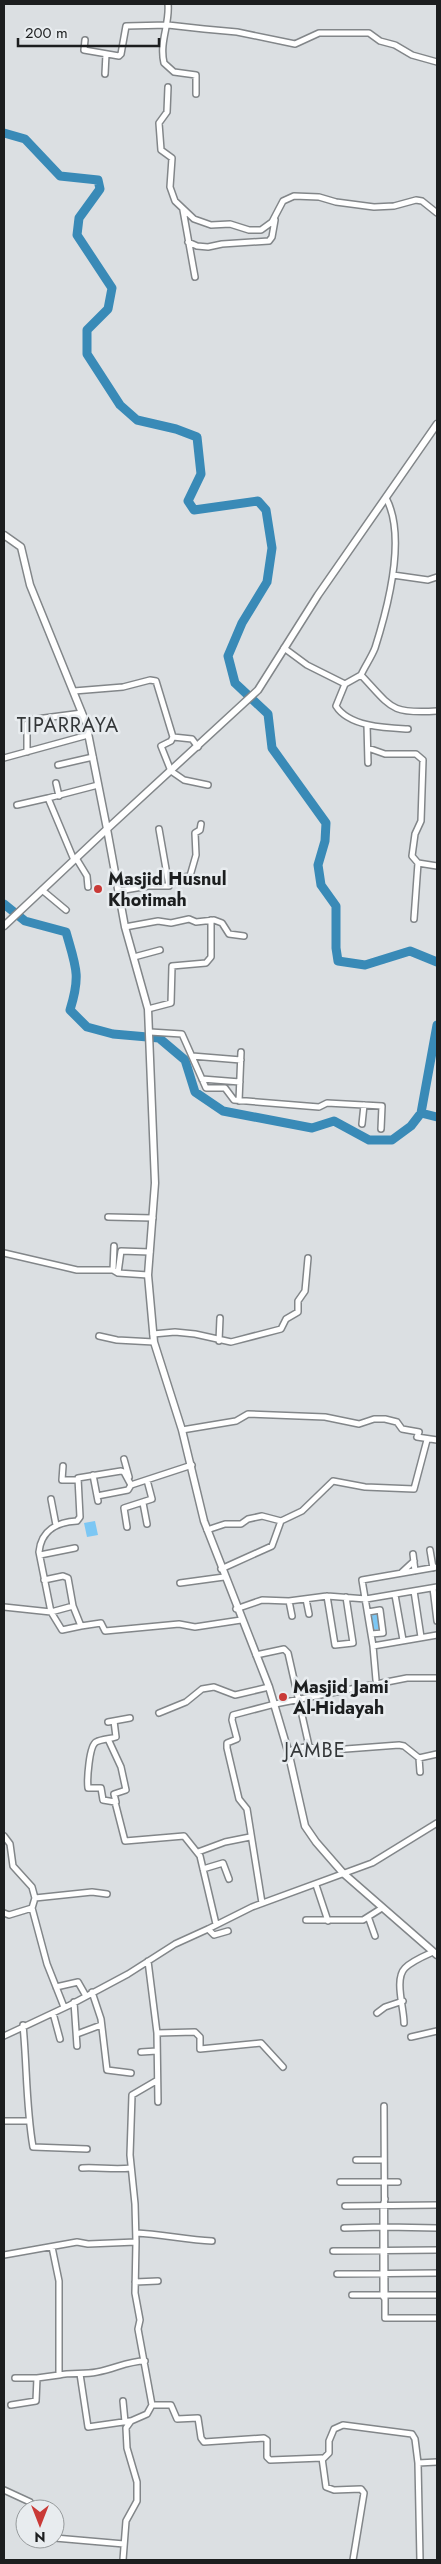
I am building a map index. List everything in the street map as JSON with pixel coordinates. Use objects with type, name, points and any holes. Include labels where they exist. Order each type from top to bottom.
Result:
[{"type":"street","points":[[168,4],[168,26],[162,46],[164,63],[174,72],[196,75],[196,94]]},
{"type":"street","points":[[85,40],[84,50],[106,54],[121,54],[126,26],[168,26],[237,32],[295,44],[319,33],[369,33],[380,40],[395,45],[412,56],[437,62]]},
{"type":"street","points":[[105,74],[106,54]]},
{"type":"street","points":[[168,86],[167,112],[159,123],[161,149],[171,156],[170,187],[175,201],[194,219],[207,224],[230,224],[249,230],[265,228],[275,217],[283,202],[294,196],[319,197],[336,202],[374,207],[394,206],[416,200],[422,201],[437,213]]},
{"type":"street","points":[[183,210],[195,278]]},
{"type":"street","points":[[188,242],[197,246],[208,247],[269,241],[272,237],[275,217]]},
{"type":"street","points":[[4,926],[258,690],[284,648],[437,424]]},
{"type":"street","points":[[386,498],[395,519],[396,540],[393,575],[374,649],[361,675],[344,684],[336,706],[339,710],[367,725],[408,729]]},
{"type":"street","points":[[4,535],[21,547],[33,593],[82,713],[93,757],[125,927],[148,1009],[155,1184],[148,1275],[154,1342],[192,1465],[207,1530],[236,1609],[275,1704],[306,1826],[316,1842],[343,1873],[435,1954],[407,1966],[403,1971],[401,1987],[404,2022]]},
{"type":"street","points":[[393,575],[428,580],[437,577]]},
{"type":"street","points":[[284,648],[308,665],[344,684]]},
{"type":"street","points":[[361,675],[390,706],[398,710],[411,713],[437,711]]},
{"type":"street","points":[[74,691],[123,687],[153,680],[157,684],[173,737]]},
{"type":"street","points":[[27,752],[27,724],[29,720],[82,713]]},
{"type":"street","points":[[367,725],[368,763]]},
{"type":"street","points":[[4,758],[88,735]]},
{"type":"street","points":[[173,737],[192,739],[198,747]]},
{"type":"street","points":[[173,737],[171,741],[161,746],[172,771],[184,780],[208,785]]},
{"type":"street","points":[[368,748],[385,754],[416,754],[423,760],[422,821],[415,834],[412,854],[418,863],[414,919]]},
{"type":"street","points":[[58,765],[93,757]]},
{"type":"street","points":[[56,783],[60,796]]},
{"type":"street","points":[[17,805],[60,796],[98,785]]},
{"type":"street","points":[[48,798],[75,859],[87,876],[88,887]]},
{"type":"street","points":[[168,880],[190,876],[196,855],[195,833],[200,830],[201,824]]},
{"type":"street","points":[[119,891],[148,886],[168,888],[160,829]]},
{"type":"street","points":[[418,863],[437,866]]},
{"type":"street","points":[[42,890],[66,910]]},
{"type":"street","points":[[125,927],[164,920],[170,923],[189,919],[196,922],[211,920],[222,923],[229,934],[244,936]]},
{"type":"street","points":[[148,1009],[172,1003],[172,966],[206,963],[210,957],[211,920]]},
{"type":"street","points":[[134,957],[160,950]]},
{"type":"street","points":[[150,1033],[182,1034],[206,1088],[225,1088],[234,1100],[319,1107],[327,1102],[382,1106],[381,1129]]},
{"type":"street","points":[[239,1101],[241,1052]]},
{"type":"street","points":[[192,1056],[241,1060]]},
{"type":"street","points":[[202,1079],[240,1082]]},
{"type":"street","points":[[362,1124],[364,1105]]},
{"type":"street","points":[[108,1217],[153,1218]]},
{"type":"street","points":[[114,1246],[115,1271]]},
{"type":"street","points":[[115,1271],[121,1251],[150,1252]]},
{"type":"street","points":[[4,1253],[77,1270],[115,1271],[148,1275]]},
{"type":"street","points":[[153,1334],[176,1332],[230,1342],[282,1328],[286,1319],[298,1312],[298,1301],[305,1291],[308,1258]]},
{"type":"street","points":[[219,1341],[220,1318]]},
{"type":"street","points":[[99,1336],[117,1340],[154,1342]]},
{"type":"street","points":[[182,1430],[236,1421],[248,1414],[325,1418],[359,1424],[374,1419],[385,1419],[397,1422],[402,1429],[419,1432],[417,1437],[437,1440]]},
{"type":"street","points":[[207,1530],[225,1524],[241,1524],[248,1519],[262,1516],[280,1520],[302,1511],[333,1481],[365,1487],[414,1489],[427,1440]]},
{"type":"street","points":[[124,1459],[131,1485]]},
{"type":"street","points":[[93,1475],[97,1499],[128,1490],[131,1485],[192,1465]]},
{"type":"street","points":[[63,1466],[62,1480],[76,1480],[80,1477],[121,1471],[124,1472],[131,1485]]},
{"type":"street","points":[[76,1480],[80,1518],[77,1521],[56,1525],[43,1538],[39,1548],[52,1612],[62,1630],[101,1623],[103,1629],[107,1631],[179,1624],[192,1627],[212,1623],[225,1624],[241,1620]]},
{"type":"street","points":[[127,1527],[124,1508],[152,1499],[147,1480]]},
{"type":"street","points":[[51,1499],[56,1525]]},
{"type":"street","points":[[143,1503],[147,1524]]},
{"type":"street","points":[[221,1569],[272,1546],[280,1520]]},
{"type":"street","points":[[40,1555],[75,1548]]},
{"type":"street","points":[[376,1680],[373,1646],[362,1580],[435,1568],[430,1550]]},
{"type":"street","points":[[413,1554],[415,1571]]},
{"type":"street","points":[[401,1573],[414,1561]]},
{"type":"street","points":[[44,1580],[63,1576],[68,1578],[73,1606],[81,1626]]},
{"type":"street","points":[[180,1583],[224,1577]]},
{"type":"street","points":[[236,1609],[262,1600],[289,1601],[327,1596],[366,1599],[435,1588],[437,1621]]},
{"type":"street","points":[[414,1591],[421,1637]]},
{"type":"street","points":[[395,1595],[403,1640]]},
{"type":"street","points":[[327,1596],[335,1645],[353,1643],[346,1597]]},
{"type":"street","points":[[306,1599],[309,1614]]},
{"type":"street","points":[[289,1601],[292,1616]]},
{"type":"street","points":[[4,1607],[52,1612],[73,1606]]},
{"type":"street","points":[[368,1612],[380,1610],[383,1632],[371,1634]]},
{"type":"street","points":[[373,1646],[437,1635]]},
{"type":"street","points":[[256,1655],[276,1649],[286,1650],[309,1746]]},
{"type":"street","points":[[262,1903],[247,1809],[239,1799],[227,1743],[237,1739],[232,1720],[233,1715],[275,1704],[407,1678],[437,1678]]},
{"type":"street","points":[[159,1713],[186,1702],[202,1689],[214,1687],[235,1695],[269,1687]]},
{"type":"street","points":[[116,1802],[103,1800],[100,1788],[89,1790],[87,1788],[87,1769],[93,1745],[97,1742],[117,1737],[111,1722],[130,1718]]},
{"type":"street","points":[[108,1740],[121,1767],[126,1790],[114,1794],[126,1841],[180,1835],[198,1852],[216,1924]]},
{"type":"street","points":[[288,1751],[309,1746],[320,1751],[400,1745],[419,1758],[420,1772]]},
{"type":"street","points":[[419,1758],[437,1754]]},
{"type":"street","points":[[4,2036],[23,2025],[53,2014],[175,1944],[208,1930],[216,1924],[262,1903],[316,1885],[372,1863],[437,1823]]},
{"type":"street","points":[[4,1836],[10,1844],[13,1866],[29,1882],[35,1898],[32,1908],[47,1964],[64,2008]]},
{"type":"street","points":[[198,1852],[225,1842],[250,1837]]},
{"type":"street","points":[[203,1869],[223,1863],[229,1879]]},
{"type":"street","points":[[316,1885],[328,1921]]},
{"type":"street","points":[[35,1898],[92,1892],[107,1894]]},
{"type":"street","points":[[4,1913],[9,1915],[32,1908]]},
{"type":"street","points":[[306,1920],[358,1921],[369,1918],[382,1908]]},
{"type":"street","points":[[369,1918],[375,1936]]},
{"type":"street","points":[[208,1930],[214,1935],[228,1931]]},
{"type":"street","points":[[148,1961],[157,2033],[156,2081],[158,2102]]},
{"type":"street","points":[[56,1987],[78,1982],[86,1996]]},
{"type":"street","points":[[92,1992],[101,2025],[107,2070],[132,2073]]},
{"type":"street","points":[[377,2014],[385,2006],[403,2001]]},
{"type":"street","points":[[74,2002],[77,2046]]},
{"type":"street","points":[[53,2014],[60,2039]]},
{"type":"street","points":[[23,2025],[29,2121],[35,2149],[87,2149]]},
{"type":"street","points":[[76,2034],[101,2025]]},
{"type":"street","points":[[411,2037],[437,2031]]},
{"type":"street","points":[[157,2033],[195,2032],[200,2037],[200,2049],[261,2043],[283,2067]]},
{"type":"street","points":[[141,2052],[157,2051]]},
{"type":"street","points":[[80,2374],[88,2427],[131,2421],[147,2414],[152,2405],[138,2329],[140,2312],[136,2300],[136,2233],[131,2168],[132,2095],[156,2081]]},
{"type":"street","points":[[384,2106],[385,2318],[437,2318]]},
{"type":"street","points":[[4,2121],[29,2121]]},
{"type":"street","points":[[356,2160],[384,2160]]},
{"type":"street","points":[[82,2168],[108,2170],[131,2168]]},
{"type":"street","points":[[340,2182],[398,2182]]},
{"type":"street","points":[[345,2206],[437,2205]]},
{"type":"street","points":[[344,2228],[437,2228]]},
{"type":"street","points":[[136,2233],[169,2235],[184,2240],[212,2241]]},
{"type":"street","points":[[4,2255],[75,2242],[88,2244],[136,2242]]},
{"type":"street","points":[[52,2247],[59,2281],[58,2375]]},
{"type":"street","points":[[333,2251],[437,2250]]},
{"type":"street","points":[[337,2274],[437,2273]]},
{"type":"street","points":[[136,2282],[158,2281]]},
{"type":"street","points":[[352,2295],[385,2297],[437,2295]]},
{"type":"street","points":[[15,2378],[37,2378],[73,2372],[80,2374],[118,2368],[128,2361],[145,2361]]},
{"type":"street","points":[[11,2405],[36,2401],[37,2378]]},
{"type":"street","points":[[123,2401],[125,2422]]},
{"type":"street","points":[[152,2405],[167,2403],[171,2405],[176,2419],[198,2418],[201,2438],[204,2442],[264,2438],[267,2440],[267,2457],[270,2460],[323,2459]]},
{"type":"street","points":[[123,2560],[126,2520],[137,2501],[135,2470],[127,2448],[127,2425],[131,2421]]},
{"type":"street","points":[[353,2560],[364,2492],[361,2489],[334,2490],[326,2487],[323,2459],[328,2453],[329,2441],[334,2429],[343,2425],[412,2434],[415,2439],[418,2463],[420,2560]]},
{"type":"street","points":[[418,2463],[437,2462]]},
{"type":"street","points":[[4,2490],[24,2499]]},
{"type":"street","points":[[65,2539],[124,2544]]},
{"type":"shaded area","points":[[95,1521],[98,1535],[87,1537],[84,1523]]},
{"type":"shaded area","points":[[379,1613],[381,1629],[372,1630],[370,1614]]},
{"type":"waterway","points":[[4,133],[25,139],[60,176],[98,180],[100,189],[79,218],[77,235],[112,288],[108,309],[87,330],[87,354],[120,405],[137,420],[176,429],[197,437],[201,474],[188,501],[194,510],[258,501],[266,510],[272,548],[267,582],[242,623],[228,656],[235,683],[268,714],[272,748],[326,823],[325,841],[318,865],[321,885],[336,906],[336,948],[338,961],[365,965],[410,951],[437,962]]},
{"type":"waterway","points":[[4,904],[25,921],[66,932],[76,971],[75,988],[70,1010],[87,1027],[113,1034],[159,1038],[185,1060],[195,1092],[223,1111],[312,1128],[334,1121],[369,1140],[392,1140],[411,1126],[421,1113],[437,1025]]},
{"type":"waterway","points":[[421,1113],[437,1117]]},
{"type":"place","name":"Masjid Husnul Khotimah","points":[[98,889]]},
{"type":"place","name":"Masjid Jami Al-Hidayah","points":[[283,1697]]},
{"type":"district","name":"TIPARRAYA","points":[[68,725]]},
{"type":"district","name":"JAMBE","points":[[315,1750]]}]
